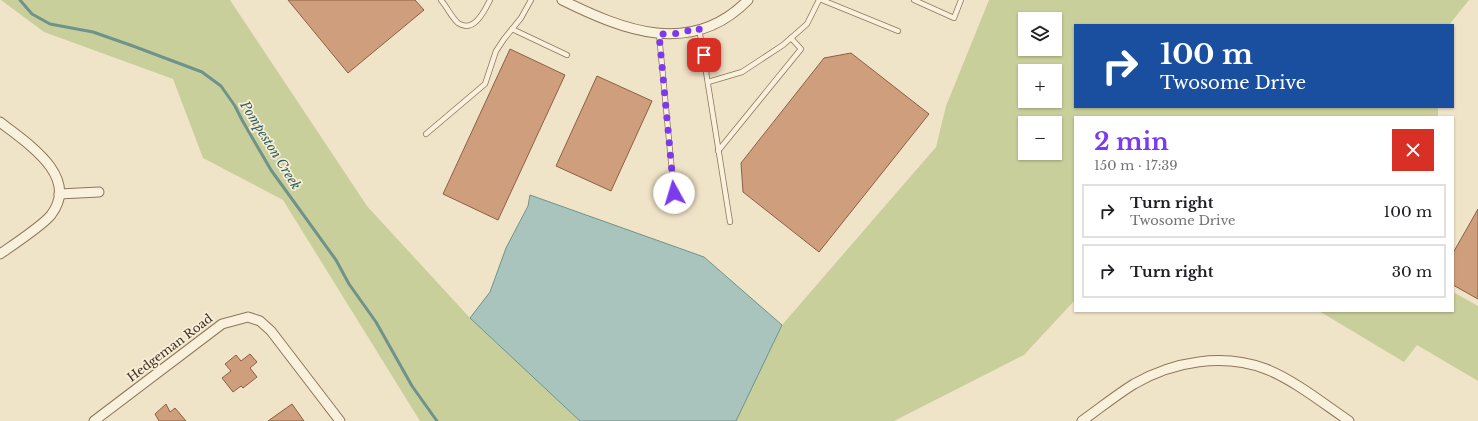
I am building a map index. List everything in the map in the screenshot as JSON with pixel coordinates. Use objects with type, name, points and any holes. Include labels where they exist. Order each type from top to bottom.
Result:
[{"type":"street","points":[[563,0],[615,24],[659,34],[674,34],[699,28],[728,16],[748,0]]},
{"type":"street","points":[[0,122],[50,164],[57,179],[59,194],[56,206],[50,216],[0,254]]},
{"type":"street","points":[[59,194],[99,192]]},
{"type":"street","name":"Hedgeman Road","points":[[94,421],[222,324],[248,317],[260,321],[271,331],[340,421]]},
{"type":"street","points":[[1082,421],[1134,384],[1155,374],[1198,361],[1230,361],[1266,369],[1291,383],[1349,421]]},
{"type":"lane","points":[[441,0],[459,24],[466,26],[474,24],[479,19],[490,0]]},
{"type":"lane","points":[[426,134],[485,84],[496,51],[522,18],[531,0]]},
{"type":"lane","points":[[708,82],[742,72],[791,38],[807,24],[821,0],[898,31]]},
{"type":"lane","points":[[914,0],[954,18],[961,0]]},
{"type":"lane","points":[[699,28],[730,222]]},
{"type":"lane","points":[[512,29],[567,55]]},
{"type":"lane","points":[[659,34],[674,193]]},
{"type":"lane","points":[[718,150],[801,48],[791,38]]},
{"type":"green space","points":[[1,0],[230,0],[367,206],[470,318],[580,421],[420,421],[283,200],[203,158],[173,79],[44,32]]},
{"type":"green space","points":[[989,0],[1469,0],[1450,24],[1074,24],[1074,108],[1438,108],[1438,116],[1074,116],[1074,301],[1024,355],[894,421],[736,421],[782,325],[936,147],[946,106]]},
{"type":"green space","points":[[1454,293],[1478,306],[1478,381],[1417,345],[1404,362],[1321,312],[1454,312]]},
{"type":"water","points":[[530,195],[704,257],[782,325],[736,421],[580,421],[470,318],[490,292],[506,248],[528,206]]},
{"type":"building","points":[[288,0],[415,0],[424,10],[348,73]]},
{"type":"building","points":[[510,49],[565,75],[498,220],[443,194]]},
{"type":"building","points":[[851,53],[929,114],[819,252],[743,192],[741,163],[824,58]]},
{"type":"building","points":[[597,76],[652,101],[611,191],[556,166]]},
{"type":"building","points":[[1478,209],[1478,299],[1454,286],[1454,251]]},
{"type":"building","points":[[250,354],[257,362],[250,368],[257,377],[243,388],[241,386],[233,392],[222,378],[231,371],[225,364],[236,355],[241,361]]},
{"type":"building","points":[[166,404],[170,412],[175,408],[186,421],[159,421],[155,414]]},
{"type":"building","points":[[292,404],[304,421],[268,421]]},
{"type":"waterway","name":"Pompeston Creek","points":[[20,0],[32,14],[50,24],[93,32],[133,46],[202,72],[221,86],[235,106],[271,170],[336,260],[349,284],[376,322],[412,386],[437,421]]},
{"type":"route","points":[[674,193],[659,34],[674,34],[693,31],[699,28],[704,55]]}]
